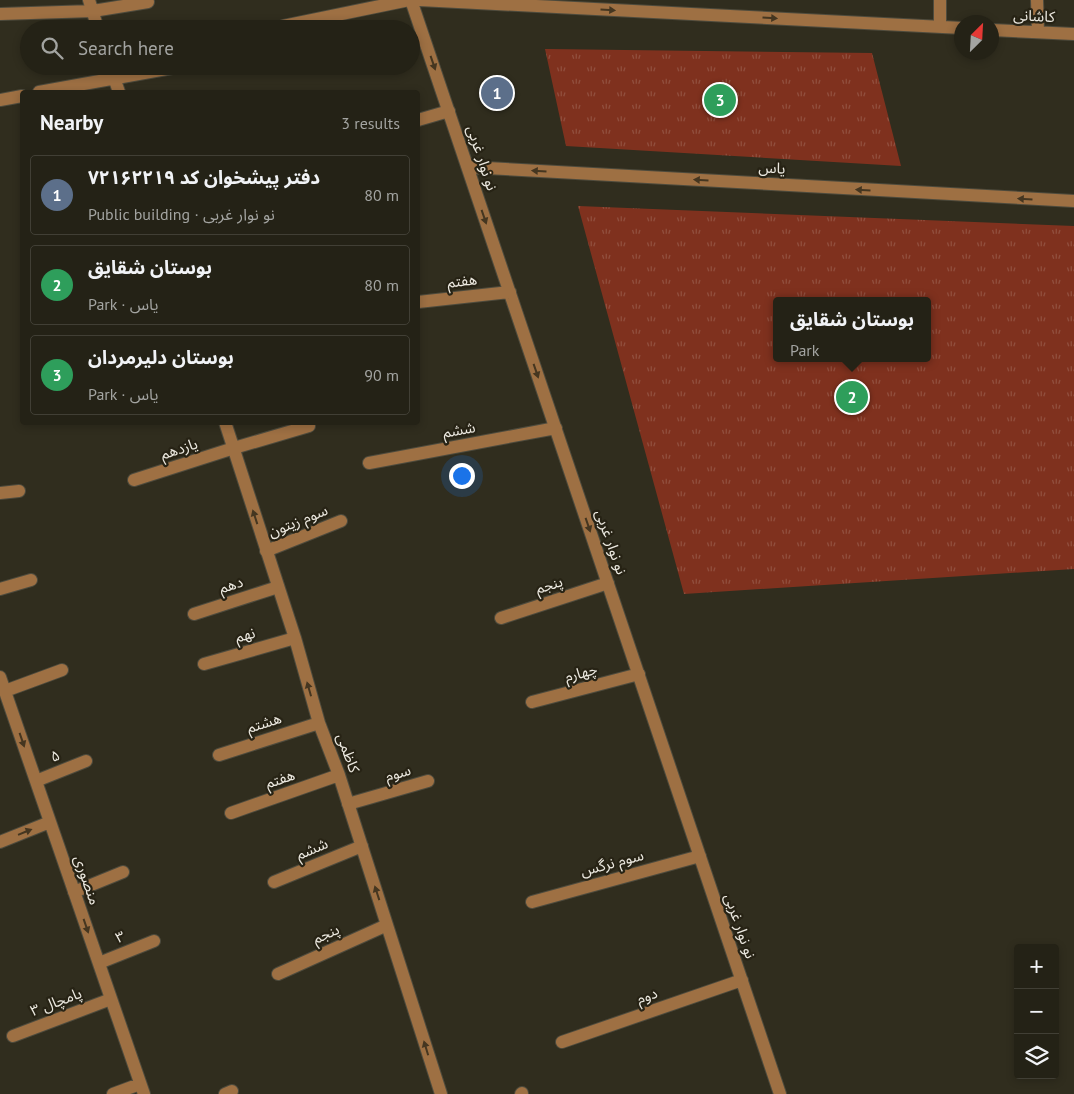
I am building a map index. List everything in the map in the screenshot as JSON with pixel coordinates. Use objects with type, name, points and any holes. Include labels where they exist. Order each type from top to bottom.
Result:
[{"type":"street","points":[[312,20],[410,0]]},
{"type":"street","name":"نو نوار غربی","points":[[410,0],[417,20]]},
{"type":"street","points":[[420,0],[954,28]]},
{"type":"street","points":[[940,0],[940,27]]},
{"type":"street","points":[[1037,0],[1038,32]]},
{"type":"street","points":[[0,14],[91,5],[148,2]]},
{"type":"street","points":[[91,5],[95,20]]},
{"type":"street","name":"نو نوار غربی","points":[[420,29],[780,1094]]},
{"type":"street","name":"کاشانی","points":[[999,30],[1074,34]]},
{"type":"street","points":[[46,90],[101,75]]},
{"type":"street","points":[[113,75],[118,90]]},
{"type":"street","points":[[0,100],[20,96]]},
{"type":"street","points":[[420,119],[449,112]]},
{"type":"street","name":"یاس","points":[[468,168],[1074,201]]},
{"type":"street","name":"هفتم","points":[[420,302],[510,292]]},
{"type":"street","name":"کاظمی","points":[[226,425],[295,638],[319,723],[339,776],[441,1094]]},
{"type":"street","points":[[234,448],[309,426]]},
{"type":"street","name":"ششم","points":[[369,463],[556,428]]},
{"type":"street","name":"یازدهم","points":[[134,480],[234,448]]},
{"type":"street","points":[[0,494],[19,491]]},
{"type":"street","name":"سوم زیتون","points":[[266,551],[341,521]]},
{"type":"street","points":[[0,589],[31,580]]},
{"type":"street","name":"پنجم","points":[[500,618],[608,583]]},
{"type":"street","name":"دهم","points":[[194,614],[278,587]]},
{"type":"street","name":"نهم","points":[[204,664],[295,638]]},
{"type":"street","points":[[5,691],[62,670]]},
{"type":"street","name":"چهارم","points":[[532,702],[639,674]]},
{"type":"street","name":"منصوری","points":[[0,677],[142,1089]]},
{"type":"street","points":[[0,718],[12,713]]},
{"type":"street","name":"هشتم","points":[[219,755],[319,723]]},
{"type":"street","name":"۵","points":[[36,781],[86,761]]},
{"type":"street","name":"هفتم","points":[[231,813],[339,776]]},
{"type":"street","name":"سوم","points":[[348,804],[428,781]]},
{"type":"street","points":[[0,842],[50,822]]},
{"type":"street","name":"ششم","points":[[274,882],[362,846]]},
{"type":"street","name":"سوم نرگس","points":[[532,902],[700,856]]},
{"type":"street","points":[[74,892],[123,872]]},
{"type":"street","name":"پنجم","points":[[278,974],[387,925]]},
{"type":"street","name":"۳","points":[[98,963],[154,941]]},
{"type":"street","name":"دوم","points":[[562,1042],[742,980]]},
{"type":"street","name":"۳ پامچال","points":[[13,1036],[111,998]]},
{"type":"street","points":[[113,1094],[142,1089]]},
{"type":"green space","points":[[545,49],[872,53],[901,166],[566,146]]},
{"type":"green space","points":[[578,206],[1074,226],[1074,569],[684,594]]},
{"type":"place","name":"دفتر پیشخوان کد ۷۲۱۶۲۲۱۹","points":[[497,93]]},
{"type":"place","name":"بوستان دلیرمردان","points":[[720,100]]},
{"type":"place","name":"بوستان شقایق","points":[[852,397]]}]
